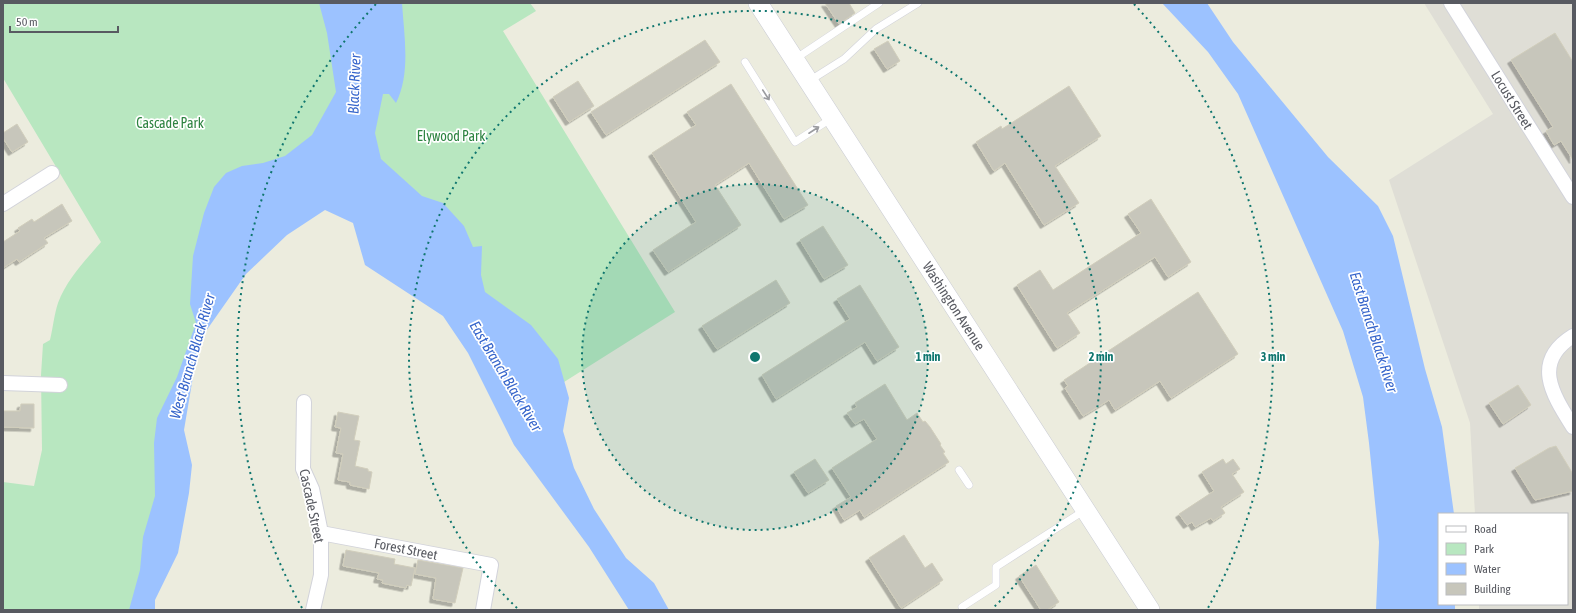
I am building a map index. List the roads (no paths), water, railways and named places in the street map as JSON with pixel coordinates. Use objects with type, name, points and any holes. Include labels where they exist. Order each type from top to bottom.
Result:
[{"type":"street","name":"Washington Avenue","points":[[758,3],[1150,610]]},
{"type":"street","name":"Locust Street","points":[[1451,3],[1573,197]]},
{"type":"street","points":[[3,204],[52,173]]},
{"type":"street","points":[[1573,336],[1554,353],[1548,369],[1550,385],[1555,398],[1573,427]]},
{"type":"street","points":[[3,384],[60,385]]},
{"type":"street","name":"Cascade Street","points":[[304,402],[303,469],[312,489],[321,533],[321,575],[313,610]]},
{"type":"street","name":"Forest Street","points":[[321,533],[491,565],[483,610]]},
{"type":"lane","points":[[795,59],[879,3]]},
{"type":"lane","points":[[809,81],[844,59],[876,29],[918,3]]},
{"type":"lane","points":[[745,62],[795,142],[832,118]]},
{"type":"lane","points":[[959,470],[969,485]]},
{"type":"lane","points":[[962,607],[996,585],[996,567],[1085,510]]},
{"type":"water","points":[[319,3],[402,3],[405,41],[404,79],[396,103],[389,94],[383,94],[375,133],[381,159],[422,196],[443,203],[464,226],[473,247],[482,246],[481,275],[485,292],[531,325],[558,359],[569,398],[563,431],[574,468],[594,509],[626,558],[654,583],[669,610],[629,610],[589,547],[514,445],[468,353],[443,316],[365,265],[353,223],[325,210],[287,235],[246,274],[199,341],[184,430],[192,465],[189,493],[178,553],[155,600],[155,610],[129,610],[140,570],[143,537],[155,496],[154,443],[157,418],[177,377],[196,323],[190,304],[193,256],[204,213],[214,187],[226,173],[242,166],[263,163],[285,156],[312,135],[336,92],[327,33]]},
{"type":"water","name":"East Branch Black River","points":[[1162,3],[1207,3],[1233,42],[1328,157],[1378,206],[1393,236],[1425,369],[1442,427],[1454,513],[1438,513],[1438,605],[1455,605],[1455,610],[1376,610],[1379,542],[1363,397],[1343,331],[1238,94],[1208,52]]},
{"type":"water label","name":"Black River","points":[[354,84]]},
{"type":"water label","name":"West Branch Black River","points":[[192,356]]},
{"type":"park label","name":"Cascade Park","points":[[170,123]]},
{"type":"park label","name":"Elywood Park","points":[[451,136]]}]
